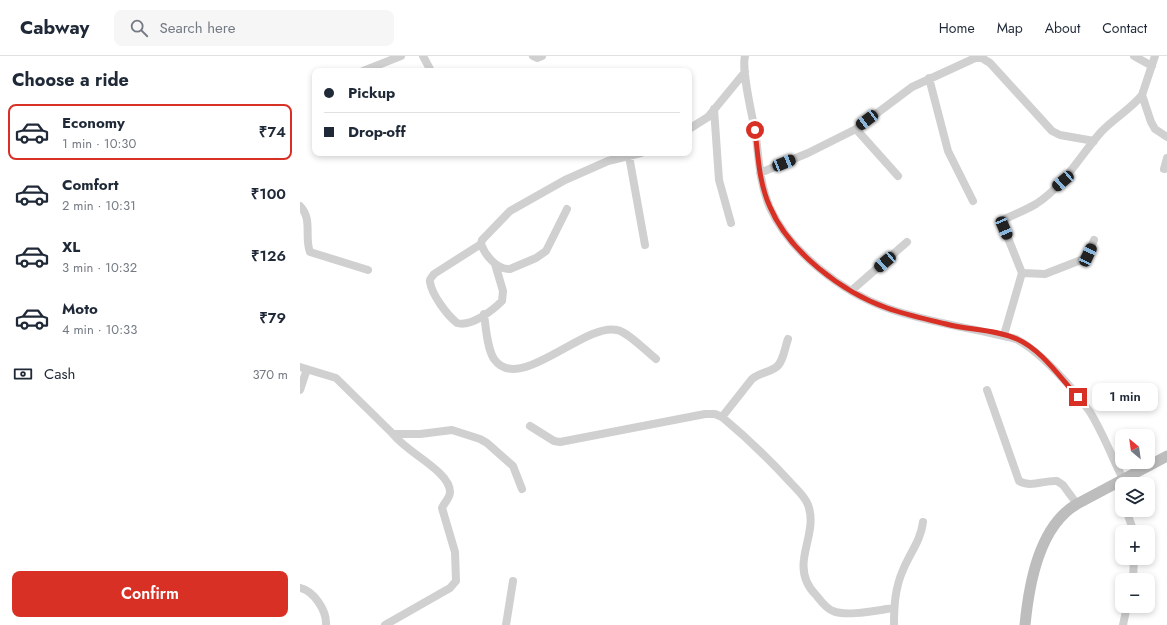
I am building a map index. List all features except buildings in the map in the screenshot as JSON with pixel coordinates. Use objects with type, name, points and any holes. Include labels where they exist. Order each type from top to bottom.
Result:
[{"type":"main road","points":[[1127,477],[1167,456]]},
{"type":"main road","points":[[1025,625],[1027,603],[1040,551],[1058,519],[1067,509],[1115,483]]},
{"type":"street","points":[[371,68],[401,56]]},
{"type":"street","points":[[423,56],[429,68]]},
{"type":"street","points":[[533,56],[537,58],[542,56]]},
{"type":"street","points":[[746,56],[745,72],[753,116],[760,173],[770,207],[779,225],[799,251],[821,270],[851,291],[886,308],[947,325],[1016,339],[1039,354],[1078,397],[1090,413],[1117,477]]},
{"type":"street","points":[[1134,56],[1152,66]]},
{"type":"street","points":[[1004,336],[1022,273],[1004,228],[1005,219],[1036,204],[1063,181],[1094,141],[1116,117],[1142,95],[1155,56]]},
{"type":"street","points":[[760,173],[808,153],[856,129],[912,86],[974,58],[982,58],[990,63],[1052,131],[1060,135],[1094,141]]},
{"type":"street","points":[[692,128],[701,123],[745,72]]},
{"type":"street","points":[[929,78],[948,151],[973,201]]},
{"type":"street","points":[[1142,95],[1151,122],[1155,129],[1167,138]]},
{"type":"street","points":[[714,109],[719,180],[731,223]]},
{"type":"street","points":[[856,129],[898,176]]},
{"type":"street","points":[[481,244],[495,264],[503,295],[502,301],[497,306],[468,323],[457,323],[436,296],[430,283],[430,279],[434,274],[481,244],[482,240],[510,211],[565,180],[608,161],[629,156],[645,245]]},
{"type":"street","points":[[1164,169],[1167,158]]},
{"type":"street","points":[[300,206],[307,216],[308,247],[310,252],[368,270]]},
{"type":"street","points":[[495,264],[506,270],[510,270],[536,258],[546,251],[567,209]]},
{"type":"street","points":[[1022,273],[1045,274],[1081,260],[1088,255],[1094,240]]},
{"type":"street","points":[[851,291],[907,242]]},
{"type":"street","points":[[484,314],[494,358],[506,368],[517,370],[529,366],[587,336],[613,329],[624,332],[656,359]]},
{"type":"street","points":[[722,417],[752,379],[780,364],[788,339]]},
{"type":"street","points":[[300,390],[303,368],[336,378],[393,434],[400,444],[447,479],[450,493],[442,508],[455,552],[456,581],[450,588],[385,625]]},
{"type":"street","points":[[987,390],[1019,481],[1032,485],[1057,481],[1063,485],[1077,504]]},
{"type":"street","points":[[530,426],[554,441],[560,442],[705,414],[715,414],[722,417],[763,452],[805,498],[810,512],[811,521],[804,560],[804,571],[809,589],[833,611],[842,613],[894,608]]},
{"type":"street","points":[[393,434],[420,434],[452,430],[480,439],[487,443],[513,466],[522,489]]},
{"type":"street","points":[[894,625],[894,608],[902,572],[921,537],[923,522]]},
{"type":"street","points":[[506,625],[513,581]]},
{"type":"street","points":[[300,588],[311,594],[321,607],[325,613],[326,625]]},
{"type":"street","points":[[1123,625],[1126,613]]},
{"type":"route","points":[[755,130],[761,182],[770,207],[779,225],[799,251],[821,270],[851,291],[886,308],[947,325],[1016,339],[1026,344],[1039,354],[1078,397]]}]
